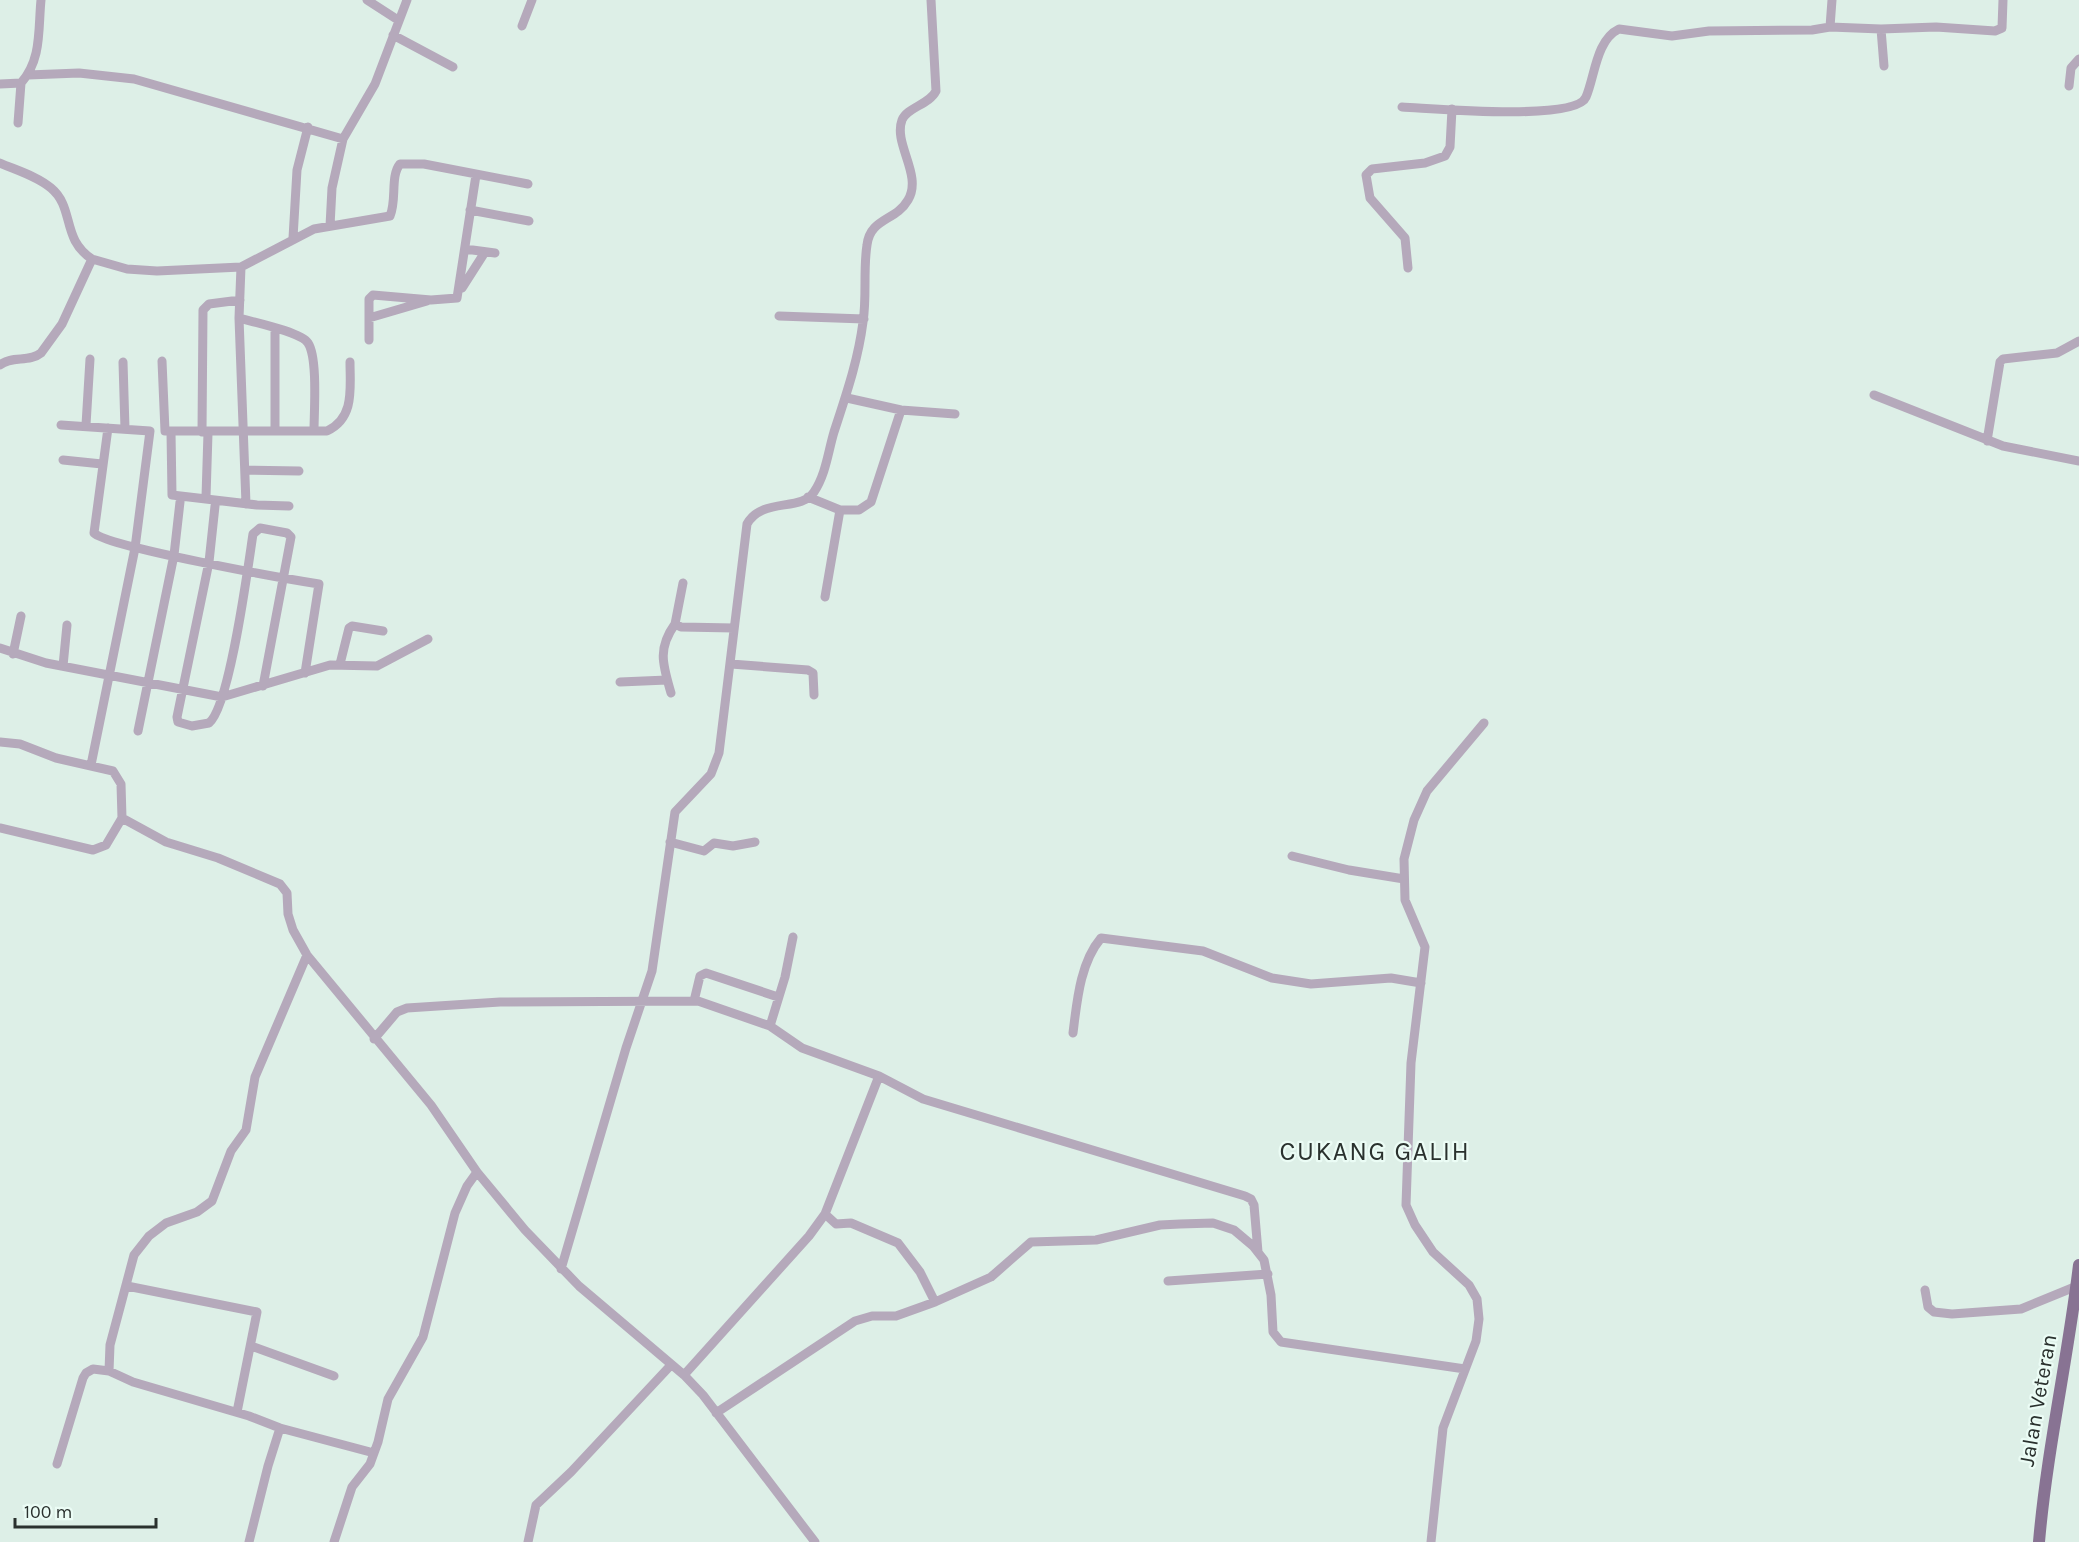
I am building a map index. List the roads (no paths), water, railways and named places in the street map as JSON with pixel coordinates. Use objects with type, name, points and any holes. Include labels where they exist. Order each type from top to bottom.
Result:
[{"type":"main road","name":"Jalan Veteran","points":[[2039,1542],[2044,1481],[2079,1265]]},
{"type":"street","points":[[18,123],[21,83],[28,75],[38,50],[41,0]]},
{"type":"street","points":[[367,0],[398,20]]},
{"type":"street","points":[[330,226],[332,188],[343,139],[375,84],[407,0]]},
{"type":"street","points":[[522,26],[532,0]]},
{"type":"street","points":[[561,1269],[626,1048],[652,971],[664,901],[672,825],[679,806],[703,783],[715,765],[731,664],[747,524],[759,511],[813,494],[823,474],[847,398],[864,320],[867,244],[870,231],[875,225],[897,212],[909,199],[911,175],[902,135],[903,119],[929,101],[936,91],[931,0]]},
{"type":"street","points":[[1830,27],[1832,0]]},
{"type":"street","points":[[1402,107],[1522,113],[1576,107],[1586,97],[1608,37],[1619,29],[1672,36],[1709,31],[1806,31],[1830,27],[1881,29],[1936,27],[1999,31],[2003,0]]},
{"type":"street","points":[[1881,29],[1884,66]]},
{"type":"street","points":[[393,35],[453,67]]},
{"type":"street","points":[[2069,86],[2071,68],[2079,59]]},
{"type":"street","points":[[28,75],[79,73],[134,79],[343,139]]},
{"type":"street","points":[[0,84],[21,83]]},
{"type":"street","points":[[1408,268],[1405,238],[1370,198],[1366,175],[1372,169],[1425,163],[1445,156],[1450,147],[1452,109]]},
{"type":"street","points":[[293,238],[297,170],[308,128]]},
{"type":"street","points":[[0,163],[52,189],[65,213],[73,240],[92,259],[127,269],[157,271],[242,267],[293,238],[314,229],[390,216],[395,192],[396,170],[400,164],[424,164],[528,184]]},
{"type":"street","points":[[460,291],[476,175]]},
{"type":"street","points":[[470,210],[529,221]]},
{"type":"street","points":[[369,340],[369,299],[373,294],[431,300],[456,299],[490,252],[465,249]]},
{"type":"street","points":[[0,365],[9,360],[37,357],[41,353],[62,324],[92,259]]},
{"type":"street","points":[[242,267],[239,318],[246,504]]},
{"type":"street","points":[[206,497],[203,310],[209,304],[240,300]]},
{"type":"street","points":[[369,318],[431,300]]},
{"type":"street","points":[[779,316],[864,320]]},
{"type":"street","points":[[239,318],[303,338],[308,343],[314,379],[314,431]]},
{"type":"street","points":[[275,328],[275,432]]},
{"type":"street","points":[[1987,441],[2000,362],[2003,359],[2057,353],[2079,342]]},
{"type":"street","points":[[86,425],[90,359]]},
{"type":"street","points":[[123,362],[125,429]]},
{"type":"street","points":[[162,362],[165,431],[244,433],[327,431],[337,426],[348,411],[350,362]]},
{"type":"street","points":[[1874,395],[1987,441],[2028,453],[2079,461]]},
{"type":"street","points":[[847,398],[901,410],[955,414]]},
{"type":"street","points":[[808,497],[840,510],[859,510],[872,502],[901,410]]},
{"type":"street","points":[[61,424],[150,431],[135,548],[91,765]]},
{"type":"street","points":[[108,428],[94,533],[104,540],[135,548],[319,584],[305,673]]},
{"type":"street","points":[[171,432],[172,495],[206,497],[246,504],[289,506]]},
{"type":"street","points":[[63,460],[102,464]]},
{"type":"street","points":[[245,470],[299,471]]},
{"type":"street","points":[[138,731],[174,555],[180,502]]},
{"type":"street","points":[[215,506],[209,562],[182,689],[178,722],[192,726],[212,720],[222,697],[253,534],[260,528],[287,533],[291,537],[263,686]]},
{"type":"street","points":[[825,597],[840,510]]},
{"type":"street","points":[[671,693],[663,661],[664,642],[675,624],[683,583]]},
{"type":"street","points":[[13,654],[21,616]]},
{"type":"street","points":[[675,624],[681,627],[734,628]]},
{"type":"street","points":[[63,666],[67,625]]},
{"type":"street","points":[[340,664],[349,628],[352,626],[383,631]]},
{"type":"street","points":[[0,648],[13,654],[63,666],[222,697],[340,664],[377,666],[428,639]]},
{"type":"street","points":[[731,664],[808,670],[813,673],[814,695]]},
{"type":"street","points":[[620,682],[667,680]]},
{"type":"street","points":[[1431,1542],[1443,1428],[1476,1341],[1479,1320],[1477,1299],[1462,1277],[1433,1252],[1414,1225],[1406,1205],[1411,1063],[1425,942],[1405,900],[1406,847],[1419,805],[1427,790],[1484,723]]},
{"type":"street","points":[[0,742],[20,744],[57,758],[113,771],[118,777],[122,790],[122,818],[106,845],[93,850],[0,828]]},
{"type":"street","points":[[122,818],[166,842],[218,858],[280,884],[286,893],[288,914],[293,930],[307,955],[374,1039],[431,1105],[477,1172],[561,1269],[684,1375],[815,1542]]},
{"type":"street","points":[[670,842],[705,851],[714,843],[733,846],[755,842]]},
{"type":"street","points":[[1292,855],[1349,870],[1404,879]]},
{"type":"street","points":[[770,1026],[785,977],[793,937]]},
{"type":"street","points":[[1073,1033],[1077,1002],[1089,951],[1101,938],[1203,951],[1272,978],[1311,984],[1391,978],[1422,983]]},
{"type":"street","points":[[109,1371],[110,1345],[134,1255],[149,1236],[166,1223],[207,1206],[219,1190],[231,1151],[243,1137],[249,1122],[255,1077],[307,955]]},
{"type":"street","points":[[694,1001],[700,976],[706,973],[778,996]]},
{"type":"street","points":[[374,1039],[397,1012],[407,1008],[500,1002],[694,1001],[736,1012],[770,1026],[802,1048],[879,1077],[924,1098],[1245,1196],[1254,1205],[1258,1252],[1268,1274],[1273,1332],[1281,1342],[1465,1369]]},
{"type":"street","points":[[684,1375],[809,1236],[825,1214],[879,1077]]},
{"type":"street","points":[[334,1542],[352,1487],[370,1464],[388,1399],[423,1337],[455,1213],[467,1186],[477,1172]]},
{"type":"street","points":[[825,1214],[836,1224],[851,1223],[898,1243],[920,1272],[935,1302]]},
{"type":"street","points":[[716,1413],[855,1321],[872,1316],[896,1316],[992,1277],[1031,1242],[1096,1240],[1160,1225],[1213,1223],[1234,1230],[1258,1252]]},
{"type":"street","points":[[1168,1281],[1268,1274]]},
{"type":"street","points":[[127,1286],[255,1311],[257,1314],[237,1412]]},
{"type":"street","points":[[1925,1290],[1928,1307],[1934,1312],[1952,1314],[2021,1309],[2077,1286]]},
{"type":"street","points":[[251,1346],[334,1376]]},
{"type":"street","points":[[528,1542],[536,1505],[563,1480],[671,1365]]},
{"type":"street","points":[[57,1464],[86,1372],[93,1370],[109,1371],[133,1382],[237,1412],[280,1428],[374,1453]]},
{"type":"street","points":[[249,1542],[280,1428]]},
{"type":"district","name":"CUKANG GALIH","points":[[1375,1151]]}]
